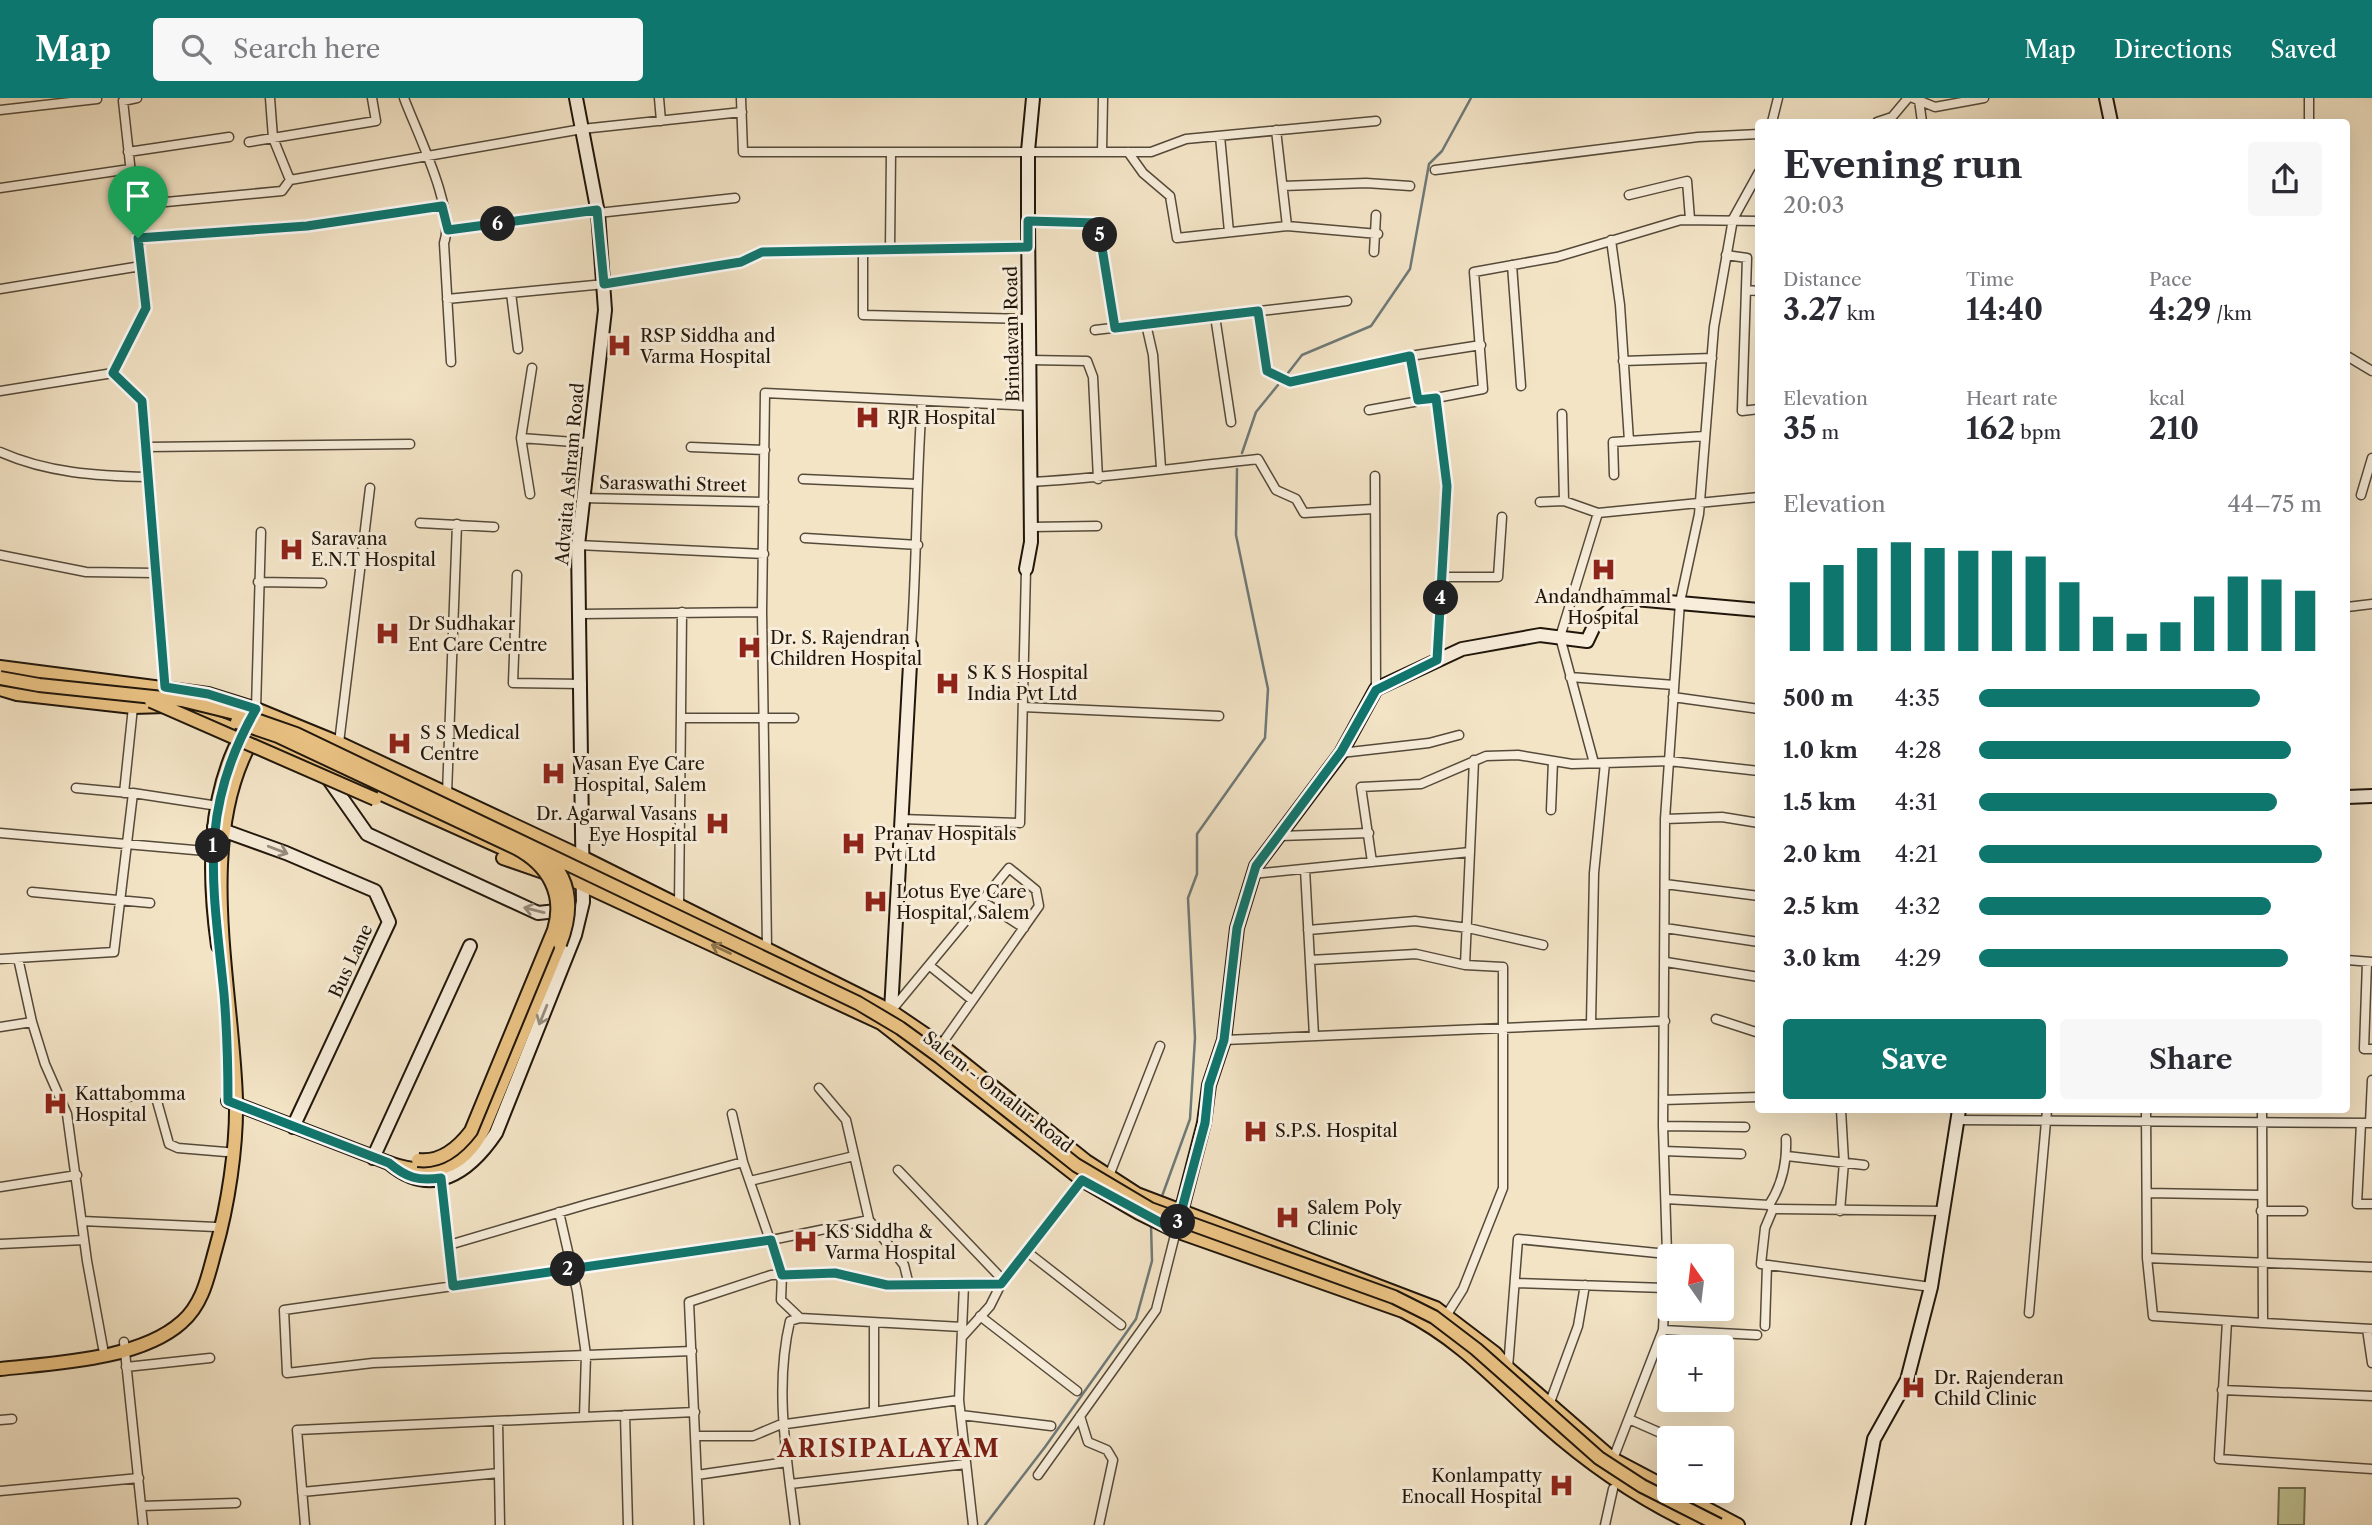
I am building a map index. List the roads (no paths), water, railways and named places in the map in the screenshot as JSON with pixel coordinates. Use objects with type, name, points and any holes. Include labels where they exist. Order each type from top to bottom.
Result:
[{"type":"main road","points":[[0,667],[208,694],[270,714],[339,743],[580,856],[767,948],[891,1010],[941,1045],[1086,1161],[1137,1194],[1436,1308],[1496,1353],[1508,1368],[1613,1459],[1738,1525]]},
{"type":"main road","points":[[0,678],[39,685],[182,700],[256,719],[296,734],[729,939],[890,1022],[1112,1189],[1150,1209],[1394,1297],[1434,1317],[1476,1349],[1599,1458],[1642,1486],[1719,1525]]},
{"type":"main road","points":[[0,687],[182,706],[278,736],[516,848],[531,858],[550,877],[558,902],[557,922],[476,1121],[464,1140],[451,1152],[416,1166]]},
{"type":"main road","points":[[0,687],[17,694],[133,707],[167,705],[180,708],[248,734],[586,885]]},
{"type":"main road","points":[[150,701],[527,868],[586,885]]},
{"type":"main road","points":[[219,828],[256,709]]},
{"type":"main road","points":[[0,1369],[68,1362],[165,1334],[183,1321],[202,1296],[225,1217],[232,1102],[214,921],[218,806],[228,764],[248,734],[270,714]]},
{"type":"main road","points":[[389,1163],[433,1171],[452,1164],[467,1153],[479,1138],[566,929],[569,906],[564,883],[552,862],[529,844]]},
{"type":"main road","name":"Salem - Omalur Road","points":[[586,885],[881,1023],[1082,1180],[1153,1220],[1176,1231],[1403,1311]]},
{"type":"main road","points":[[0,1362],[125,1346],[162,1331],[182,1314],[196,1288],[222,1202],[232,1102]]},
{"type":"main road","points":[[1403,1311],[1477,1370],[1566,1453],[1613,1489],[1678,1525]]},
{"type":"main road","points":[[1403,1311],[1436,1328],[1470,1353],[1543,1423],[1599,1469],[1638,1495],[1695,1525]]},
{"type":"street","points":[[113,373],[146,308],[123,101],[137,98]]},
{"type":"street","points":[[270,98],[274,138],[290,180]]},
{"type":"street","points":[[249,142],[376,121],[372,98]]},
{"type":"street","points":[[404,98],[448,230],[444,243],[451,362]]},
{"type":"street","name":"Advaita Ashram Road","points":[[576,98],[597,212],[605,310],[587,443],[578,545],[582,684],[580,856],[586,885]]},
{"type":"street","points":[[659,98],[661,121]]},
{"type":"street","points":[[741,98],[743,152],[1151,152],[1186,139],[1376,121]]},
{"type":"street","name":"Brindavan Road","points":[[1026,569],[1031,527],[1028,151],[1033,98]]},
{"type":"street","points":[[1102,152],[1103,98]]},
{"type":"street","points":[[1773,119],[1779,98]]},
{"type":"street","points":[[1913,99],[1935,107],[1984,98]]},
{"type":"street","points":[[2106,98],[2110,119]]},
{"type":"street","points":[[2309,98],[2309,119]]},
{"type":"street","points":[[0,110],[40,102],[97,99]]},
{"type":"street","points":[[1886,119],[1913,99]]},
{"type":"street","points":[[1913,99],[1921,119]]},
{"type":"street","points":[[134,205],[271,194],[282,191],[290,180],[425,156],[582,129],[742,112]]},
{"type":"street","points":[[1276,130],[1287,226]]},
{"type":"street","points":[[1434,170],[1698,137],[1755,134]]},
{"type":"street","points":[[1220,136],[1229,232]]},
{"type":"street","points":[[128,152],[229,137]]},
{"type":"street","points":[[890,250],[891,152]]},
{"type":"street","points":[[1128,152],[1143,173],[1170,196],[1177,238],[1287,226],[1378,234]]},
{"type":"street","points":[[0,188],[130,169]]},
{"type":"street","points":[[1668,1244],[1663,1126],[1665,819],[1680,602],[1700,501],[1712,358],[1726,255],[1733,219],[1755,179]]},
{"type":"street","points":[[1629,195],[1687,181],[1690,219]]},
{"type":"street","points":[[1283,186],[1366,183],[1410,186]]},
{"type":"street","points":[[448,230],[735,198]]},
{"type":"street","points":[[138,238],[307,226],[442,206]]},
{"type":"street","points":[[1374,252],[1378,234],[1376,215]]},
{"type":"street","points":[[1368,410],[1483,389],[1474,272],[1557,257],[1690,219],[1755,220]]},
{"type":"street","points":[[1028,221],[1098,223],[1115,328]]},
{"type":"street","points":[[1611,240],[1629,441]]},
{"type":"street","points":[[447,299],[604,284],[741,262],[762,252],[1028,247]]},
{"type":"street","points":[[863,250],[863,315],[1030,319]]},
{"type":"street","points":[[1726,255],[1755,258]]},
{"type":"street","points":[[1747,258],[1742,411],[1755,409]]},
{"type":"street","points":[[1512,265],[1521,386]]},
{"type":"street","points":[[0,289],[141,266]]},
{"type":"street","points":[[1746,290],[1755,291]]},
{"type":"street","points":[[511,293],[519,349]]},
{"type":"street","points":[[1094,330],[1347,301]]},
{"type":"street","points":[[1258,311],[1267,371],[1290,382],[1410,356],[1481,345]]},
{"type":"street","points":[[1215,316],[1231,422]]},
{"type":"street","points":[[1146,324],[1153,355],[1161,468]]},
{"type":"street","points":[[1410,356],[1418,400]]},
{"type":"street","points":[[1623,361],[1712,358]]},
{"type":"street","points":[[2350,358],[2372,371]]},
{"type":"street","points":[[1030,360],[1087,361],[1093,376],[1098,478]]},
{"type":"street","points":[[530,494],[521,438],[532,368]]},
{"type":"street","points":[[0,391],[113,373]]},
{"type":"street","points":[[113,373],[142,401],[165,687]]},
{"type":"street","points":[[767,948],[762,612],[765,393],[1031,406]]},
{"type":"street","points":[[1436,398],[1447,486],[1437,660]]},
{"type":"street","points":[[891,1010],[918,545],[916,484],[922,401]]},
{"type":"street","points":[[1562,414],[1564,501]]},
{"type":"street","points":[[1614,475],[1613,442],[1705,436]]},
{"type":"street","points":[[521,438],[587,443]]},
{"type":"street","points":[[146,447],[410,444]]},
{"type":"street","points":[[691,447],[765,450]]},
{"type":"street","points":[[0,452],[24,462],[92,476],[148,477]]},
{"type":"street","points":[[2361,495],[2372,458]]},
{"type":"street","points":[[1031,482],[1098,478],[1161,468],[1258,459],[1276,490],[1296,499],[1304,513],[1373,509]]},
{"type":"street","points":[[1038,1475],[1156,1310],[1205,1123],[1209,1085],[1224,1040],[1237,928],[1253,874],[1341,752],[1376,690],[1374,476]]},
{"type":"street","points":[[803,478],[916,484]]},
{"type":"street","points":[[339,743],[370,488]]},
{"type":"street","points":[[1541,502],[1564,501],[1598,513],[1755,496]]},
{"type":"street","name":"Saraswathi Street","points":[[582,498],[764,502]]},
{"type":"street","points":[[1594,763],[1560,637],[1598,513]]},
{"type":"street","points":[[1442,577],[1498,577],[1502,517]]},
{"type":"street","points":[[420,523],[494,527]]},
{"type":"street","points":[[447,794],[457,524]]},
{"type":"street","points":[[1031,527],[1097,526]]},
{"type":"street","points":[[256,709],[261,532]]},
{"type":"street","points":[[805,538],[918,545]]},
{"type":"street","points":[[578,545],[764,554]]},
{"type":"street","points":[[0,555],[86,572],[155,573]]},
{"type":"street","points":[[901,819],[1020,823],[1026,569]]},
{"type":"street","points":[[517,575],[513,683],[582,684]]},
{"type":"street","points":[[258,582],[322,583]]},
{"type":"street","points":[[1376,690],[1462,649],[1541,635],[1587,641],[1596,622],[1623,598],[1755,610]]},
{"type":"street","points":[[2350,607],[2372,604]]},
{"type":"street","points":[[679,907],[682,612]]},
{"type":"street","points":[[581,614],[762,612]]},
{"type":"street","points":[[1570,677],[1674,685]]},
{"type":"street","points":[[1673,697],[1755,708]]},
{"type":"street","points":[[0,960],[114,952],[127,845],[133,707]]},
{"type":"street","points":[[1023,707],[1219,716]]},
{"type":"street","points":[[682,718],[794,718]]},
{"type":"street","points":[[1341,752],[1429,743],[1459,735]]},
{"type":"street","points":[[1372,862],[1361,787],[1421,784],[1486,756],[1518,755],[1553,761],[1594,763],[1669,761],[1755,771]]},
{"type":"street","points":[[1465,965],[1474,760]]},
{"type":"street","points":[[1551,810],[1553,761]]},
{"type":"street","points":[[1591,1024],[1594,873],[1605,763]]},
{"type":"street","points":[[320,766],[367,834],[538,913],[565,911],[583,902]]},
{"type":"street","points":[[76,788],[218,806]]},
{"type":"street","points":[[2350,797],[2372,796]]},
{"type":"street","points":[[1665,819],[1722,817],[1755,822]]},
{"type":"street","name":"Bus Lane","points":[[219,828],[375,891],[388,922],[293,1126]]},
{"type":"street","points":[[0,833],[217,852]]},
{"type":"street","points":[[1280,836],[1369,833]]},
{"type":"street","points":[[1253,874],[1470,852]]},
{"type":"street","points":[[881,1023],[1009,867],[1036,890],[1039,906],[941,1045]]},
{"type":"street","points":[[1305,869],[1314,1036]]},
{"type":"street","points":[[1665,884],[1755,896]]},
{"type":"street","points":[[232,1102],[389,1163],[405,1177],[422,1181],[464,1170],[481,1156],[496,1133],[575,935],[586,885]]},
{"type":"street","points":[[32,892],[150,903]]},
{"type":"street","points":[[982,901],[1024,928]]},
{"type":"street","points":[[1308,930],[1415,921],[1468,928],[1543,945]]},
{"type":"street","points":[[1665,928],[1755,941]]},
{"type":"street","points":[[373,1158],[470,946]]},
{"type":"street","points":[[1310,960],[1416,954],[1465,965],[1503,967],[1503,1188],[1463,1289],[1446,1316]]},
{"type":"street","points":[[18,958],[32,1022],[45,1064],[67,1114],[84,1240],[103,1348]]},
{"type":"street","points":[[2350,960],[2370,962],[2364,1049],[2372,1049]]},
{"type":"street","points":[[1666,962],[1755,976]]},
{"type":"street","points":[[930,966],[972,1000]]},
{"type":"street","points":[[1716,1019],[1755,1032]]},
{"type":"street","points":[[1224,1040],[1665,1021]]},
{"type":"street","points":[[0,1027],[32,1022]]},
{"type":"street","points":[[1109,1176],[1160,1046]]},
{"type":"street","points":[[2372,1080],[2357,1204],[2372,1204]]},
{"type":"street","points":[[819,1088],[846,1120],[869,1220],[904,1265],[909,1285]]},
{"type":"street","points":[[127,1097],[155,1094],[169,1144],[178,1148],[226,1152]]},
{"type":"street","points":[[1663,1100],[1755,1097]]},
{"type":"street","points":[[1840,1211],[1844,1162],[1841,1113]]},
{"type":"street","points":[[2029,1313],[2048,1113]]},
{"type":"street","points":[[2146,1113],[2147,1258],[2153,1316],[2370,1329],[2372,1363]]},
{"type":"street","points":[[2262,1113],[2263,1323]]},
{"type":"street","points":[[732,1114],[743,1162],[782,1275],[781,1300],[800,1318]]},
{"type":"street","points":[[1858,1525],[1874,1439],[1907,1380],[1931,1287],[1959,1115],[2047,1123],[2368,1123]]},
{"type":"street","points":[[1663,1126],[1745,1127]]},
{"type":"street","points":[[1786,1139],[1787,1156],[1780,1189],[1765,1228],[1761,1264],[1931,1287]]},
{"type":"street","points":[[1664,1151],[1741,1154]]},
{"type":"street","points":[[750,1181],[854,1156]]},
{"type":"street","points":[[1787,1156],[1864,1165]]},
{"type":"street","points":[[449,1245],[743,1162]]},
{"type":"street","points":[[898,1170],[1002,1282]]},
{"type":"street","points":[[0,1187],[77,1175]]},
{"type":"street","points":[[441,1178],[453,1286]]},
{"type":"street","points":[[962,1337],[990,1306],[1002,1282],[1082,1180]]},
{"type":"street","points":[[2147,1194],[2261,1195]]},
{"type":"street","points":[[1666,1199],[1840,1211],[1942,1211]]},
{"type":"street","points":[[2261,1211],[2303,1210]]},
{"type":"street","points":[[559,1212],[572,1269],[586,1354],[584,1417]]},
{"type":"street","points":[[692,1351],[373,1363],[288,1373],[284,1310],[771,1240],[869,1220]]},
{"type":"street","points":[[82,1221],[216,1227]]},
{"type":"street","points":[[1508,1368],[1518,1239],[1657,1253]]},
{"type":"street","points":[[0,1244],[84,1240]]},
{"type":"street","points":[[1026,1251],[1121,1325]]},
{"type":"street","points":[[2147,1258],[2372,1267]]},
{"type":"street","points":[[1765,1326],[1767,1265]]},
{"type":"street","points":[[699,1525],[689,1302],[771,1275],[835,1273],[887,1285],[1002,1282]]},
{"type":"street","points":[[1516,1283],[1657,1288]]},
{"type":"street","points":[[964,1284],[959,1400],[973,1525]]},
{"type":"street","points":[[1549,1405],[1578,1326],[1585,1285]]},
{"type":"street","points":[[980,1316],[1077,1391]]},
{"type":"street","points":[[795,1525],[782,1424],[785,1340],[790,1321],[800,1318],[962,1327]]},
{"type":"street","points":[[1613,1459],[1663,1330],[1663,1321]]},
{"type":"street","points":[[2227,1321],[2219,1459],[2372,1469]]},
{"type":"street","points":[[874,1322],[874,1412]]},
{"type":"street","points":[[1663,1330],[1757,1335]]},
{"type":"street","points":[[125,1346],[143,1525]]},
{"type":"street","points":[[126,1367],[210,1358]]},
{"type":"street","points":[[2222,1390],[2372,1396]]},
{"type":"street","points":[[696,1436],[753,1436],[782,1424],[959,1400]]},
{"type":"street","points":[[305,1525],[297,1430],[695,1412]]},
{"type":"street","points":[[625,1415],[628,1525]]},
{"type":"street","points":[[961,1415],[1051,1426]]},
{"type":"street","points":[[1080,1416],[1088,1442],[1107,1450],[1113,1460],[1099,1525]]},
{"type":"street","points":[[0,1420],[12,1419]]},
{"type":"street","points":[[1630,1420],[1657,1432]]},
{"type":"street","points":[[498,1421],[500,1525]]},
{"type":"street","points":[[697,1475],[787,1462]]},
{"type":"street","points":[[790,1484],[966,1464]]},
{"type":"street","points":[[302,1492],[499,1473]]},
{"type":"street","points":[[0,1491],[139,1478]]},
{"type":"street","points":[[1605,1525],[1613,1489]]},
{"type":"street","points":[[142,1506],[236,1503]]},
{"type":"waterway","points":[[1288,373],[1302,355],[1371,326],[1410,269],[1429,164],[1442,151],[1471,98]]},
{"type":"waterway","points":[[1242,453],[1256,412],[1278,385]]},
{"type":"waterway","points":[[1161,1199],[1190,1119],[1195,1038],[1188,898],[1197,874],[1197,834],[1265,738],[1268,689],[1236,535],[1237,469]]},
{"type":"waterway","points":[[985,1525],[1045,1447],[1136,1319],[1152,1261],[1151,1225]]},
{"type":"place","name":"RSP Siddha and Varma Hospital","points":[[620,346]]},
{"type":"place","name":"RJR Hospital","points":[[867,418]]},
{"type":"place","name":"Saravana E.N.T Hospital","points":[[291,549]]},
{"type":"place","name":"Andandhammal Hospital","points":[[1603,570]]},
{"type":"place","name":"Dr Sudhakar Ent Care Centre","points":[[388,634]]},
{"type":"place","name":"Dr. S. Rajendran Children Hospital","points":[[750,648]]},
{"type":"place","name":"S K S Hospital India Pvt Ltd","points":[[947,683]]},
{"type":"place","name":"S S Medical Centre","points":[[400,743]]},
{"type":"place","name":"Vasan Eye Care Hospital, Salem","points":[[553,774]]},
{"type":"place","name":"Dr. Agarwal Vasans Eye Hospital","points":[[717,824]]},
{"type":"place","name":"Pranav Hospitals Pvt Ltd","points":[[854,844]]},
{"type":"place","name":"Lotus Eye Care Hospital, Salem","points":[[876,902]]},
{"type":"place","name":"Kattabomma Hospital","points":[[55,1104]]},
{"type":"place","name":"S.P.S. Hospital","points":[[1255,1131]]},
{"type":"place","name":"Salem Poly Clinic","points":[[1287,1218]]},
{"type":"place","name":"KS Siddha & Varma Hospital","points":[[805,1242]]},
{"type":"place","name":"Dr. Rajenderan Child Clinic","points":[[1914,1388]]},
{"type":"place","name":"Konlampatty Enocall Hospital","points":[[1562,1486]]},
{"type":"district","name":"ARISIPALAYAM","points":[[889,1449]]}]
